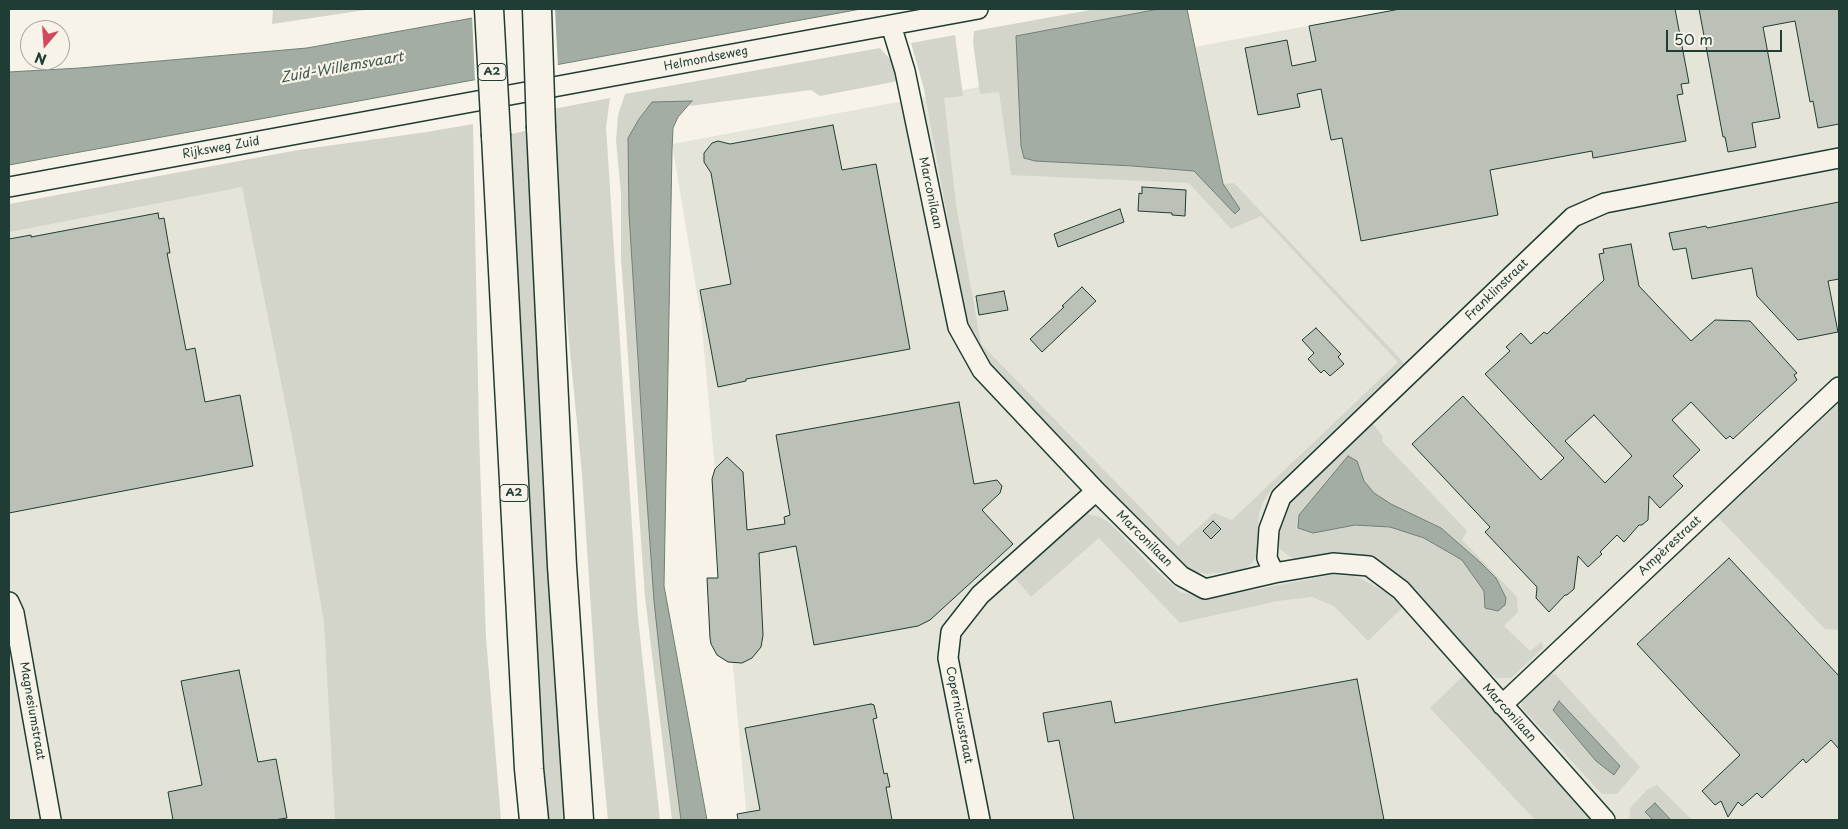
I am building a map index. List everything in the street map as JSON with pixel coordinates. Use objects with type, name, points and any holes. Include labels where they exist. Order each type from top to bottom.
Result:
[{"type":"highway","name":"A2","points":[[489,9],[529,769],[534,820]]},
{"type":"highway","points":[[537,9],[562,566],[579,820]]},
{"type":"highway","name":"A2","points":[[526,820],[529,769]]},
{"type":"street","name":"Helmondseweg","points":[[434,110],[978,9]]},
{"type":"street","name":"Marconilaan","points":[[891,25],[905,71],[958,327],[982,370],[1096,491],[1181,576],[1205,589],[1274,573],[1333,563],[1370,566],[1401,590],[1604,820]]},
{"type":"street","name":"Rijksweg Zuid","points":[[9,187],[434,110]]},
{"type":"street","name":"Franklinstraat","points":[[1274,573],[1267,558],[1269,528],[1281,497],[1573,217],[1605,203],[1839,158]]},
{"type":"street","name":"Ampèrestraat","points":[[1502,704],[1839,386]]},
{"type":"street","name":"Copernicusstraat","points":[[980,820],[948,658],[951,632],[980,595],[1096,491]]},
{"type":"street","name":"Magnesiumstraat","points":[[9,602],[14,613],[51,820]]},
{"type":"shaded area","points":[[273,9],[372,9],[272,24]]},
{"type":"shaded area","points":[[1096,9],[1159,9],[1016,36],[1021,146],[1024,158],[1035,161],[1194,171],[1236,214],[1240,209],[1223,184],[1234,183],[1404,363],[1272,489],[1264,500],[1259,514],[1260,548],[1257,556],[1250,565],[1241,570],[1207,574],[1187,570],[1171,557],[992,370],[969,336],[924,89],[911,43],[955,35],[963,96],[944,98],[956,205],[981,344],[1178,546],[1214,513],[1232,520],[1398,362],[1261,216],[1231,229],[1189,183],[1011,175],[999,92],[980,94],[973,42],[974,31]]},
{"type":"shaded area","points":[[1399,9],[1839,9],[1839,820],[747,820],[701,317],[672,144]]},
{"type":"shaded area","points":[[880,48],[896,66],[898,81],[820,96],[811,90],[689,106],[692,101],[628,138],[629,213],[638,360],[661,666],[681,820],[672,820],[645,597],[621,258],[621,194],[616,141],[618,115],[625,94]]},
{"type":"shaded area","points":[[610,98],[606,127],[638,618],[660,820],[608,820],[598,714],[582,474],[559,239],[553,109]]},
{"type":"shaded area","points":[[473,124],[479,433],[486,637],[501,820],[335,820],[324,622],[294,447],[242,187],[9,232],[9,204],[298,150]]},
{"type":"shaded area","points":[[529,130],[572,820],[545,820],[507,135]]},
{"type":"shaded area","points":[[246,181],[328,618],[342,820],[9,820],[9,225]]},
{"type":"shaded area","points":[[1839,403],[1839,630],[1825,629],[1718,517]]},
{"type":"shaded area","points":[[1370,423],[1375,426],[1383,437],[1382,441],[1467,531],[1462,540],[1517,597],[1518,612],[1504,626],[1530,651],[1542,642],[1543,648],[1511,678],[1497,678],[1481,666],[1375,559],[1341,552],[1292,558],[1280,549],[1276,538],[1280,508]],"holes":[[[1357,461],[1364,481],[1374,493],[1391,504],[1441,528],[1496,578],[1484,591],[1462,560],[1425,538],[1390,527],[1355,525],[1313,533]]]},
{"type":"shaded area","points":[[1087,514],[1100,517],[1111,524],[1151,566],[1180,592],[1207,599],[1331,575],[1356,576],[1389,594],[1402,608],[1368,641],[1334,606],[1312,597],[1278,601],[1180,623],[1099,538],[1031,597],[1015,578],[1077,519]]},
{"type":"shaded area","points":[[1547,670],[1556,675],[1640,767],[1617,794],[1602,794],[1521,707],[1523,693]],"holes":[[[1559,701],[1596,761],[1553,710]]]},
{"type":"shaded area","points":[[1463,676],[1597,820],[1535,820],[1430,708]]},
{"type":"shaded area","points":[[1657,785],[1692,820],[1671,820],[1655,803],[1645,812],[1653,820],[1629,820],[1630,808],[1648,789]]},
{"type":"water","name":"Zuid-Willemsvaart","points":[[522,9],[861,9],[9,165],[9,72],[70,70],[307,48]]},
{"type":"water","points":[[1159,9],[1187,9],[1223,184],[1240,209],[1235,214],[1194,171],[1035,161],[1024,158],[1021,146],[1016,36]]},
{"type":"water","points":[[692,101],[678,117],[673,128],[664,586],[707,820],[681,820],[661,666],[654,601],[629,213],[628,138],[652,102]]},
{"type":"water","points":[[1348,456],[1357,461],[1364,481],[1374,493],[1391,504],[1441,528],[1481,563],[1496,578],[1506,598],[1505,605],[1498,611],[1485,608],[1484,591],[1462,560],[1424,538],[1390,527],[1355,525],[1313,533],[1298,528],[1299,515]]},
{"type":"water","points":[[1559,701],[1620,766],[1614,775],[1596,761],[1553,710]]},
{"type":"water","points":[[1655,803],[1671,820],[1653,820],[1645,812]]},
{"type":"pier","points":[[508,9],[555,9],[558,68],[475,83],[472,15]]},
{"type":"building","points":[[1400,9],[1675,9],[1689,83],[1681,84],[1683,94],[1677,95],[1686,141],[1593,158],[1592,151],[1490,170],[1498,215],[1361,241],[1342,138],[1331,140],[1321,89],[1297,94],[1300,107],[1258,115],[1245,48],[1287,40],[1292,66],[1316,61],[1309,26]]},
{"type":"building","points":[[1699,9],[1839,9],[1839,124],[1818,128],[1813,101],[1810,102],[1795,21],[1763,27],[1780,118],[1752,123],[1756,147],[1728,152],[1725,137],[1723,137]]},
{"type":"building","points":[[833,125],[842,170],[876,164],[910,349],[746,379],[746,381],[718,387],[700,290],[731,284],[711,173],[704,162],[704,153],[712,143],[718,141],[730,144]]},
{"type":"building","points":[[1142,187],[1186,190],[1185,216],[1172,215],[1172,213],[1138,211],[1139,193],[1142,194]]},
{"type":"building","points":[[1839,202],[1839,279],[1828,281],[1838,332],[1798,340],[1757,296],[1752,268],[1692,279],[1686,248],[1673,250],[1669,233],[1706,226],[1707,228]]},
{"type":"building","points":[[1120,209],[1124,222],[1058,247],[1054,234]]},
{"type":"building","points":[[158,213],[159,219],[164,218],[170,253],[167,253],[186,350],[195,348],[205,402],[240,395],[253,466],[9,513],[9,239],[31,235],[31,237]]},
{"type":"building","points":[[1631,244],[1639,286],[1691,341],[1715,320],[1750,321],[1797,373],[1794,375],[1797,380],[1733,439],[1730,436],[1726,439],[1691,402],[1672,420],[1700,450],[1673,476],[1683,486],[1660,508],[1649,496],[1648,520],[1639,525],[1624,542],[1617,535],[1600,552],[1602,554],[1588,567],[1578,556],[1574,589],[1565,595],[1549,612],[1536,598],[1537,587],[1485,532],[1490,527],[1412,444],[1463,396],[1541,480],[1564,458],[1485,374],[1510,351],[1506,347],[1521,333],[1531,344],[1544,332],[1547,334],[1604,280],[1599,254],[1604,253],[1603,249]],"holes":[[[1594,415],[1632,456],[1605,483],[1565,441]]]},
{"type":"building","points":[[1082,287],[1096,301],[1042,352],[1030,339]]},
{"type":"building","points":[[1004,291],[1008,310],[979,315],[976,296]]},
{"type":"building","points":[[1316,328],[1341,354],[1338,357],[1344,364],[1330,376],[1324,370],[1321,373],[1308,359],[1314,353],[1302,340]]},
{"type":"building","points":[[959,402],[974,484],[997,480],[1002,486],[1000,493],[982,510],[1013,544],[930,620],[918,626],[814,645],[796,546],[759,553],[763,635],[761,647],[752,658],[742,663],[728,662],[717,655],[710,638],[707,578],[718,578],[712,479],[715,469],[727,457],[743,472],[747,530],[785,524],[784,517],[790,515],[776,435]]},
{"type":"building","points":[[1213,521],[1221,529],[1211,539],[1203,531]]},
{"type":"building","points":[[1729,558],[1839,676],[1839,749],[1831,740],[1806,763],[1803,759],[1762,798],[1757,793],[1742,806],[1738,802],[1728,817],[1721,801],[1715,805],[1702,791],[1740,755],[1637,644]]},
{"type":"building","points":[[239,670],[258,762],[276,759],[287,818],[274,820],[173,820],[168,792],[202,785],[181,681]]},
{"type":"building","points":[[1357,679],[1384,820],[1074,820],[1059,740],[1048,742],[1043,713],[1111,701],[1115,723]]},
{"type":"building","points":[[871,704],[874,705],[877,718],[873,719],[884,774],[887,773],[890,787],[886,787],[892,820],[738,820],[737,814],[760,810],[745,728]]}]
